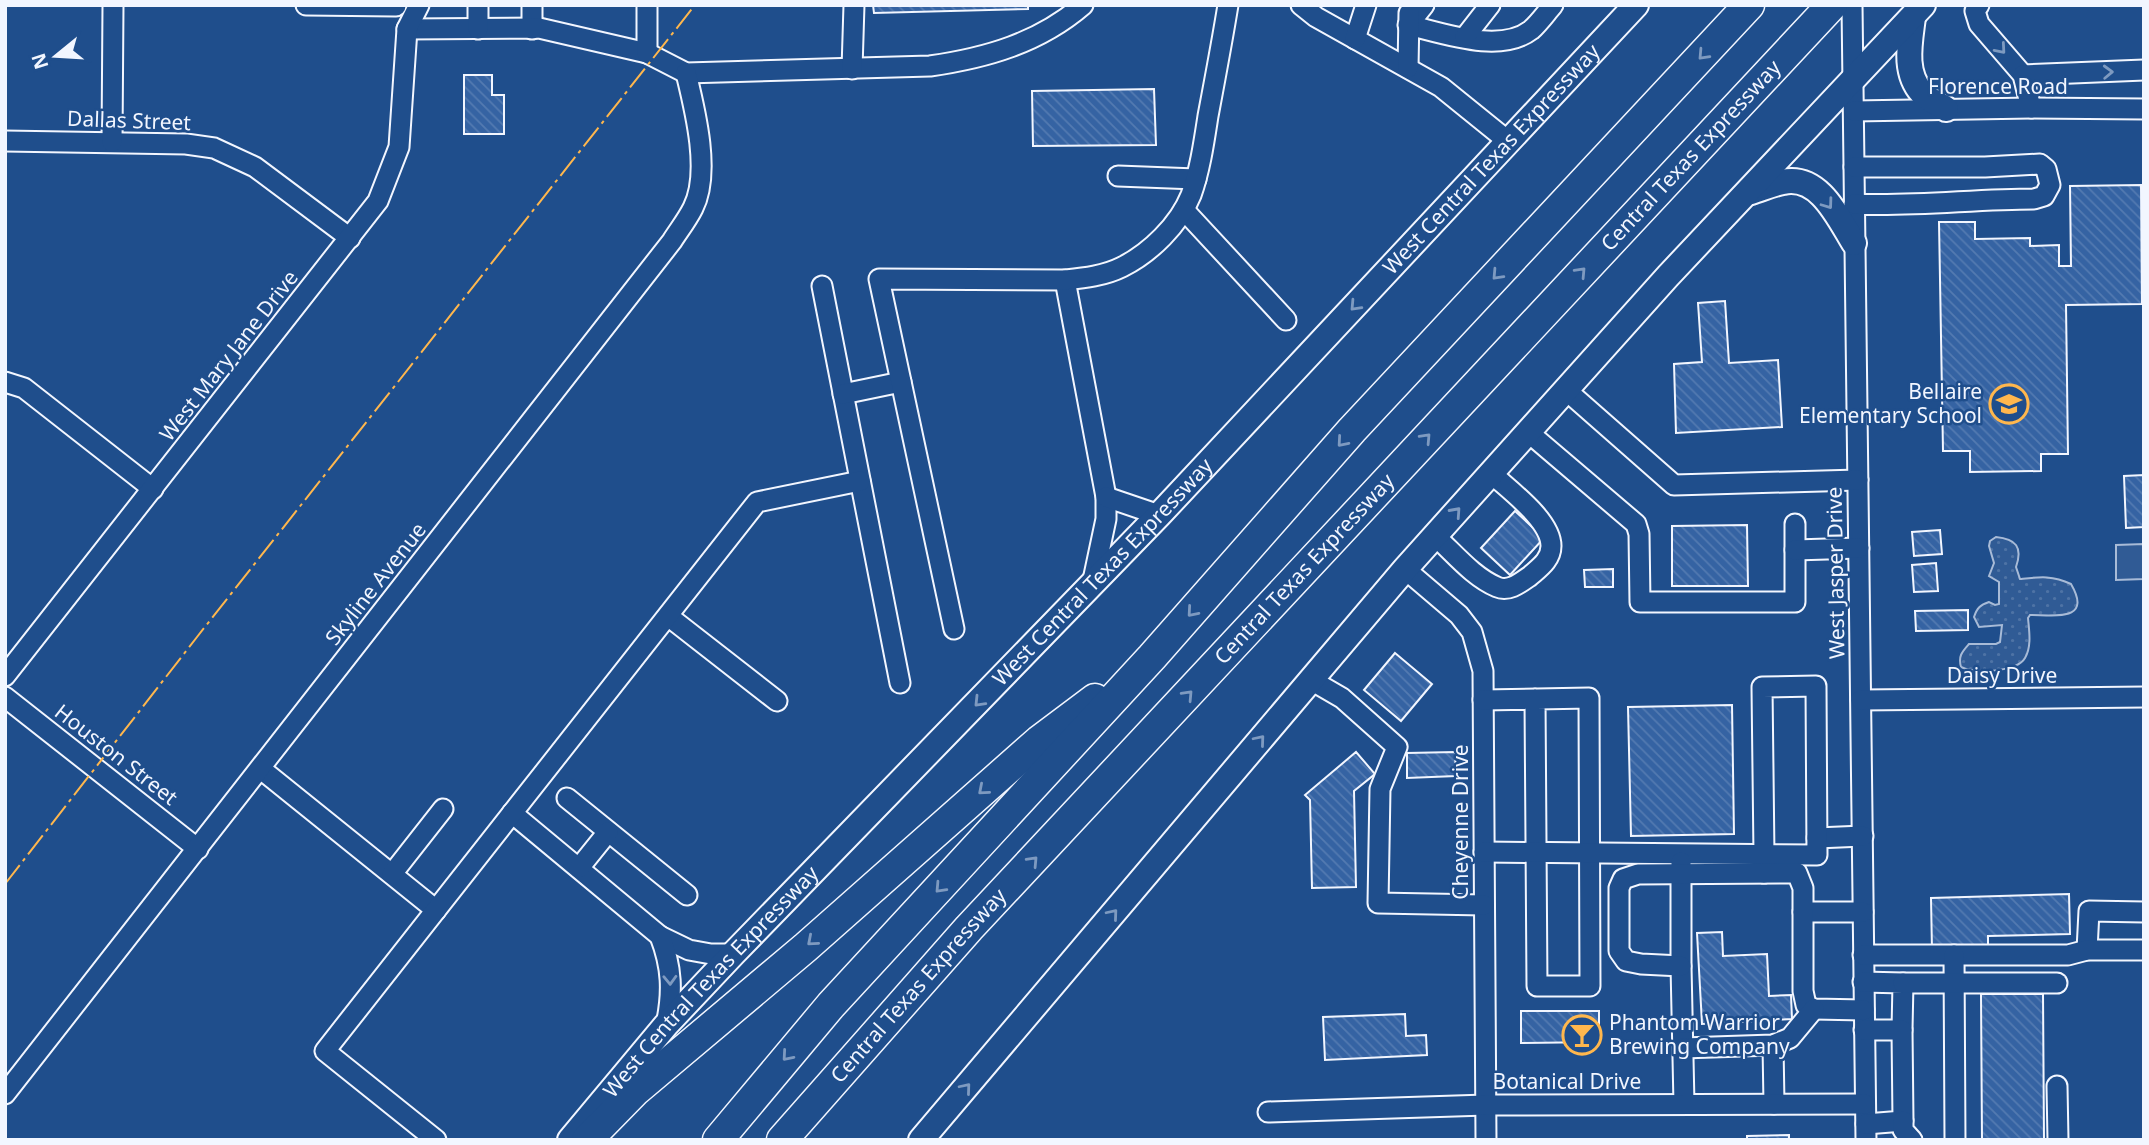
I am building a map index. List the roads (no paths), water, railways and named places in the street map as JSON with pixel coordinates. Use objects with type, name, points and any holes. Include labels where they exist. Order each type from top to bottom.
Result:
[{"type":"highway","points":[[718,1140],[831,1004],[1152,657],[1352,430],[1749,5]]},
{"type":"highway","name":"Central Texas Expressway","points":[[782,1140],[969,928],[1845,11]]},
{"type":"highway","points":[[587,1140],[635,1091],[806,947],[1039,741],[1152,657]]},
{"type":"highway","points":[[800,1140],[821,1093]]},
{"type":"main road","name":"West Central Texas Expressway","points":[[570,1140],[666,1026],[733,954],[1092,586],[1636,5]]},
{"type":"main road","points":[[927,1138],[1405,569],[1668,276],[1918,11]]},
{"type":"main road","points":[[1918,11],[1909,48],[1910,69],[1922,93],[1946,110]]},
{"type":"main road","points":[[1747,194],[1786,181],[1808,183],[1821,194],[1854,243]]},
{"type":"street","points":[[112,142],[113,5]]},
{"type":"street","points":[[306,5],[396,6]]},
{"type":"street","name":"West Mary Jane Drive","points":[[5,677],[378,201],[399,147],[407,29],[419,5]]},
{"type":"street","points":[[478,5],[478,29]]},
{"type":"street","points":[[532,5],[532,29]]},
{"type":"street","points":[[647,5],[647,53]]},
{"type":"street","points":[[852,69],[854,5]]},
{"type":"street","points":[[407,29],[532,29],[590,38],[647,53],[686,73],[852,69],[930,66],[996,53],[1029,41],[1083,5]]},
{"type":"street","points":[[954,629],[879,279],[1065,281],[1092,278],[1121,268],[1145,252],[1184,210],[1196,179],[1228,5]]},
{"type":"street","points":[[1301,5],[1316,17],[1441,87],[1509,142]]},
{"type":"street","points":[[1355,39],[1366,5]]},
{"type":"street","points":[[1408,68],[1409,5]]},
{"type":"street","points":[[1408,25],[1424,5]]},
{"type":"street","points":[[1465,37],[1490,5]]},
{"type":"street","points":[[1408,25],[1487,42],[1514,38],[1530,30],[1553,5]]},
{"type":"street","name":"West Mary Jane Drive","points":[[396,6],[407,29]]},
{"type":"street","name":"West Jasper Drive","points":[[1845,11],[1854,80],[1866,1122]]},
{"type":"street","points":[[1979,15],[2024,75],[2031,108]]},
{"type":"street","points":[[2024,75],[2144,70]]},
{"type":"street","name":"Skyline Avenue","points":[[5,1094],[672,241],[694,206],[701,175],[698,135],[686,73]]},
{"type":"street","name":"Florence Road","points":[[1853,111],[2031,108],[2144,110]]},
{"type":"street","name":"Dallas Street","points":[[5,141],[187,144],[214,148],[255,167],[350,238]]},
{"type":"street","points":[[1854,167],[1985,167],[2040,164],[2046,169],[2050,185],[2044,196],[2034,199],[1954,200],[1908,206],[1854,204]]},
{"type":"street","points":[[1118,176],[1196,179]]},
{"type":"street","points":[[1184,210],[1286,320]]},
{"type":"street","points":[[1065,281],[1106,497],[1106,519],[1092,586]]},
{"type":"street","points":[[822,286],[900,682]]},
{"type":"street","points":[[5,382],[24,388],[153,489]]},
{"type":"street","points":[[843,394],[901,382]]},
{"type":"street","points":[[1566,390],[1674,485],[1858,480]]},
{"type":"street","points":[[1528,432],[1636,524],[1639,534],[1640,602],[1794,602],[1795,524]]},
{"type":"street","points":[[1435,536],[1485,581],[1500,589],[1517,586],[1545,563],[1551,547],[1548,535],[1537,516],[1491,473]]},
{"type":"street","points":[[436,1140],[325,1051],[757,502],[860,481]]},
{"type":"street","points":[[1106,497],[1159,515]]},
{"type":"street","points":[[1795,550],[1859,548]]},
{"type":"street","name":"Cheyenne Drive","points":[[1405,569],[1459,615],[1472,632],[1483,671],[1486,1140]]},
{"type":"street","points":[[668,616],[777,701]]},
{"type":"street","points":[[1311,680],[1342,698],[1397,747],[1380,789],[1378,903],[1485,905]]},
{"type":"street","points":[[1681,966],[1626,961],[1619,951],[1619,888],[1623,879],[1638,874],[1682,874],[1764,864],[1817,855],[1816,686],[1762,687],[1764,864]]},
{"type":"street","name":"Houston Street","points":[[5,697],[198,849]]},
{"type":"street","points":[[1483,700],[1535,699],[1589,698],[1590,986],[1537,986],[1535,699]]},
{"type":"street","name":"Daisy Drive","points":[[1861,700],[2144,698]]},
{"type":"street","points":[[261,769],[436,910]]},
{"type":"street","points":[[567,798],[687,895]]},
{"type":"street","points":[[392,874],[443,808]]},
{"type":"street","points":[[512,813],[660,936],[689,950],[733,954]]},
{"type":"street","points":[[579,868],[608,832]]},
{"type":"street","points":[[1817,838],[1863,836]]},
{"type":"street","points":[[1484,852],[1681,854],[1764,864],[1797,873],[1803,888],[1803,991],[1806,1005],[1814,1009],[1864,1010]]},
{"type":"street","points":[[1681,854],[1684,1104]]},
{"type":"street","points":[[2087,950],[2089,911],[2144,912]]},
{"type":"street","points":[[1803,912],[1863,912]]},
{"type":"street","points":[[660,936],[669,958],[671,984],[666,1026]]},
{"type":"street","points":[[1863,955],[2068,955],[2087,950],[2144,950]]},
{"type":"street","points":[[1954,955],[1955,1140]]},
{"type":"street","points":[[1863,982],[2057,983]]},
{"type":"street","points":[[1903,983],[1903,1130],[1912,1140]]},
{"type":"street","points":[[1683,1048],[1773,1045],[1790,1038],[1814,1009]]},
{"type":"street","points":[[1864,1031],[1902,1030]]},
{"type":"street","points":[[1773,1045],[1774,1104]]},
{"type":"street","points":[[2057,1086],[2058,1140]]},
{"type":"street","name":"Botanical Drive","points":[[1268,1112],[1486,1105],[1774,1104],[1866,1122],[1903,1121]]},
{"type":"place","name":"Bellaire Elementary School","points":[[2009,404]]},
{"type":"place","name":"Phantom Warrior Brewing Company","points":[[1582,1035]]}]
